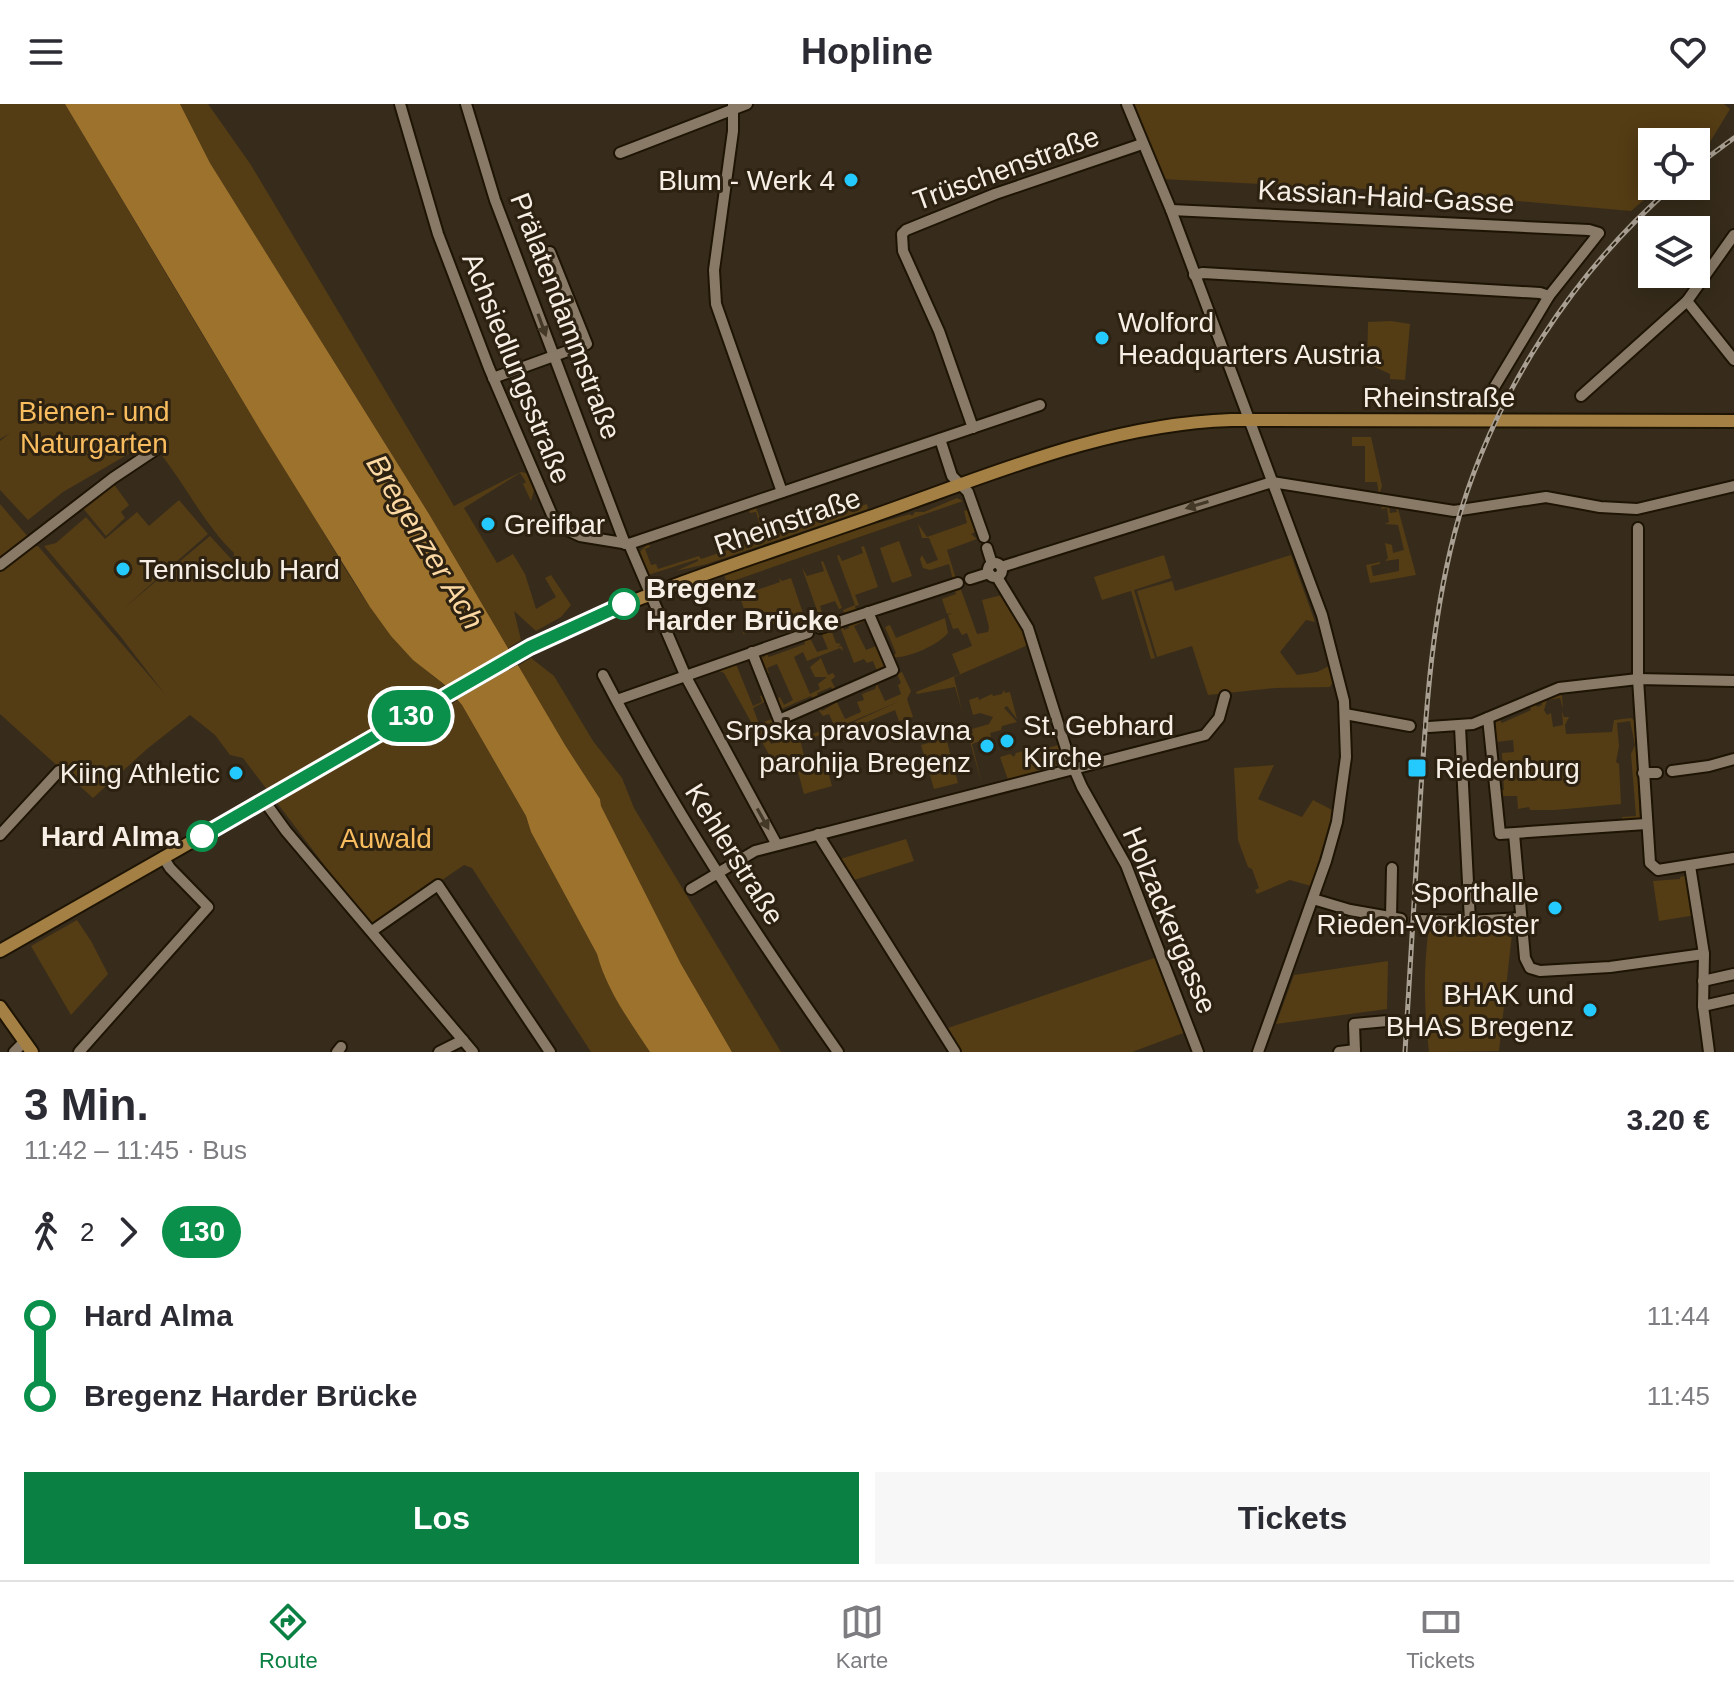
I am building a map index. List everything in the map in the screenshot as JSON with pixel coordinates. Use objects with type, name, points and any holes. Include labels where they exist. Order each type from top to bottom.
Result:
[{"type":"main road","name":"Rheinstraße","points":[[0,951],[265,802],[530,647],[648,594],[1119,434],[1175,424],[1247,420],[1734,421]]},
{"type":"main road","points":[[0,1007],[28,1047]]},
{"type":"street","name":"Achsiedlungsstraße","points":[[400,104],[434,222],[493,378],[554,519],[580,536],[627,544]]},
{"type":"street","name":"Prälatendammstraße","points":[[466,104],[495,200],[627,544]]},
{"type":"street","points":[[620,153],[747,104]]},
{"type":"street","points":[[1127,104],[1171,210],[1324,623],[1339,676],[1345,714],[1346,757],[1340,809],[1332,841],[1258,1052]]},
{"type":"street","points":[[733,107],[731,147],[714,270],[716,304],[782,492]]},
{"type":"street","name":"Trüschenstraße","points":[[973,428],[939,331],[903,251],[901,238],[906,230],[966,205],[1142,144]]},
{"type":"street","name":"Kassian-Haid-Gasse","points":[[1171,210],[1385,218],[1599,233],[1549,296]]},
{"type":"street","points":[[1581,396],[1687,301],[1734,235]]},
{"type":"street","points":[[493,378],[587,344],[550,252]]},
{"type":"street","points":[[1194,275],[1304,278],[1549,296],[1492,391]]},
{"type":"street","points":[[1687,301],[1734,360]]},
{"type":"street","name":"Rheinstraße","points":[[627,544],[1040,405]]},
{"type":"street","points":[[940,439],[952,476],[961,486]]},
{"type":"street","points":[[0,565],[113,478],[155,450]]},
{"type":"street","points":[[820,628],[1272,482],[1454,511],[1546,497],[1637,518],[1734,486]]},
{"type":"street","name":"Holzackergasse","points":[[961,486],[968,492],[995,570],[1028,628],[1073,767],[1126,865],[1198,1052]]},
{"type":"street","points":[[1637,518],[1638,679],[1646,824],[1652,867],[1658,870],[1734,858]]},
{"type":"street","points":[[627,544],[686,677],[777,845]]},
{"type":"street","points":[[752,652],[779,720],[893,670],[868,612]]},
{"type":"street","points":[[617,700],[808,633]]},
{"type":"street","name":"Kehlerstraße","points":[[603,675],[669,796],[838,1052]]},
{"type":"street","points":[[1429,727],[1460,727],[1553,689],[1638,679],[1734,681]]},
{"type":"street","points":[[691,889],[750,852],[1205,735],[1219,718],[1225,696]]},
{"type":"street","points":[[1345,714],[1410,726]]},
{"type":"street","points":[[1488,718],[1498,832],[1502,835],[1646,824]]},
{"type":"street","points":[[1460,727],[1470,921]]},
{"type":"street","points":[[1672,771],[1734,759]]},
{"type":"street","points":[[0,835],[59,771]]},
{"type":"street","points":[[1643,773],[1657,773]]},
{"type":"street","points":[[265,802],[473,1052]]},
{"type":"street","points":[[818,834],[955,1052]]},
{"type":"street","points":[[1514,834],[1525,962],[1536,970],[1610,967],[1704,954]]},
{"type":"street","points":[[79,1052],[208,907],[163,857]]},
{"type":"street","points":[[1690,866],[1704,954],[1703,1006],[1709,1052]]},
{"type":"street","points":[[1313,899],[1396,919],[1392,868]]},
{"type":"street","points":[[372,931],[438,885],[550,1052]]},
{"type":"street","points":[[1416,920],[1521,918]]},
{"type":"street","points":[[1703,981],[1734,974]]},
{"type":"street","points":[[1703,1006],[1734,999]]},
{"type":"street","points":[[1339,1052],[1355,1051],[1354,1024],[1387,1021]]},
{"type":"street","points":[[439,1052],[463,1040]]},
{"type":"street","points":[[14,1052],[28,1047]]},
{"type":"green space","points":[[0,104],[65,104],[363,596],[400,644],[445,685],[422,698],[433,730],[434,715],[458,700],[462,705],[526,816],[531,832],[597,954],[613,993],[650,1052],[591,1052],[472,868],[464,865],[372,928],[243,758],[230,755],[215,735],[190,715],[93,798],[0,714],[0,570],[30,547],[38,546],[164,693],[44,546],[56,543],[86,517],[105,539],[137,512],[149,526],[179,500],[208,534],[124,608],[210,536],[233,561],[234,553],[213,529],[159,452],[135,456],[132,452],[63,492],[28,520],[0,490],[0,441],[10,433],[0,439]]},
{"type":"green space","points":[[180,104],[208,104],[251,165],[454,506],[521,472],[526,473],[534,490],[531,501],[520,473],[464,508],[497,563],[513,554],[525,574],[536,609],[556,597],[545,578],[551,575],[571,605],[561,617],[536,631],[514,611],[521,640],[508,648],[429,514],[210,163]]},
{"type":"green space","points":[[1132,104],[1724,104],[1730,109],[1710,142],[1710,128],[1638,128],[1638,200],[1644,200],[1631,211],[1407,191],[1161,179]]},
{"type":"green space","points":[[1368,322],[1410,324],[1405,380],[1390,379],[1390,374],[1367,367]]},
{"type":"green space","points":[[1352,437],[1371,437],[1382,486],[1379,495],[1377,482],[1365,482],[1365,446],[1352,446]]},
{"type":"green space","points":[[113,483],[129,505],[121,512],[125,518],[106,536],[82,507]]},
{"type":"green space","points":[[957,498],[963,501],[727,583],[724,575],[864,527],[912,516],[915,512],[924,512]]},
{"type":"green space","points":[[0,504],[29,538],[0,563]]},
{"type":"green space","points":[[867,504],[868,509],[707,564],[676,571],[698,559],[648,575],[640,552],[649,542],[650,547],[645,549],[651,565],[656,564],[658,569],[699,556],[701,559],[764,538],[756,512],[750,513],[748,509],[755,505],[767,537]]},
{"type":"green space","points":[[1383,505],[1389,505],[1390,513],[1398,509],[1416,575],[1370,583],[1366,565],[1380,562],[1371,566],[1373,576],[1399,571],[1399,559],[1385,561],[1388,558],[1385,543],[1392,545],[1393,553],[1404,550],[1398,525],[1385,524],[1389,522],[1387,508],[1381,509]]},
{"type":"green space","points":[[967,510],[975,532],[971,534],[977,539],[947,550],[956,579],[953,580],[949,564],[930,570],[923,568],[922,555],[927,564],[938,560],[929,538],[922,538],[918,524],[927,537],[967,523],[964,511]]},
{"type":"green space","points":[[899,541],[912,576],[892,583],[880,548]]},
{"type":"green space","points":[[864,546],[878,587],[855,595],[859,605],[855,606],[856,611],[845,615],[843,610],[855,605],[837,556],[842,561],[863,553],[861,547]]},
{"type":"green space","points":[[1164,555],[1171,578],[1134,590],[1155,658],[1151,659],[1131,591],[1102,600],[1094,577]]},
{"type":"green space","points":[[1291,555],[1315,622],[1306,620],[1280,652],[1297,675],[1317,672],[1329,666],[1333,682],[1330,687],[1275,688],[1208,695],[1192,646],[1157,657],[1137,591],[1172,581],[1175,591]]},
{"type":"green space","points":[[823,561],[842,608],[839,609],[835,601],[820,606],[823,615],[819,616],[802,568],[807,576],[824,571]]},
{"type":"green space","points":[[779,578],[782,581],[791,578],[806,628],[775,639],[792,631],[787,622],[789,619],[743,634],[743,630],[750,627],[741,600],[732,598],[729,587],[736,585],[740,596],[780,582]]},
{"type":"green space","points":[[960,587],[977,634],[988,632],[989,627],[982,600],[1002,595],[1022,627],[1028,645],[954,677],[962,711],[955,687],[916,692],[960,674],[952,654],[972,646],[967,633],[962,635],[958,628],[953,629],[948,615],[952,613],[947,614],[942,599],[956,594],[954,588]]},
{"type":"green space","points":[[866,617],[870,625],[867,626],[865,621],[854,626],[866,650],[876,646],[870,632],[873,631],[889,669],[834,692],[831,687],[817,693],[819,700],[815,702],[811,696],[779,710],[775,700],[780,697],[784,705],[793,700],[777,664],[767,668],[769,673],[765,675],[757,656],[761,654],[763,658],[767,654],[769,657],[805,644],[803,638],[809,636],[817,652],[828,649],[822,635],[824,631],[835,628],[832,632],[843,651],[840,648],[807,661],[803,652],[794,657],[810,694],[820,689],[818,684],[827,677],[815,677],[810,667],[821,658],[828,675],[833,673],[835,677],[831,680],[836,690],[877,671],[873,661],[867,663],[864,659],[854,663],[840,627],[842,625],[844,630],[849,628],[848,624]]},
{"type":"green space","points":[[945,618],[948,633],[943,638],[913,654],[893,657],[896,653],[885,627],[890,625],[896,638]]},
{"type":"green space","points":[[531,658],[554,676],[593,741],[622,778],[634,808],[781,1052],[732,1052],[681,964],[600,799],[518,666]]},
{"type":"green space","points":[[736,664],[753,706],[762,702],[760,696],[763,695],[766,701],[753,708],[759,724],[774,718],[776,722],[763,725],[771,744],[781,740],[779,735],[784,733],[782,729],[796,723],[798,727],[791,731],[796,741],[832,726],[829,714],[823,716],[816,707],[819,706],[822,711],[837,702],[845,719],[861,712],[857,702],[864,700],[862,694],[875,689],[877,684],[885,701],[901,694],[897,674],[902,672],[911,691],[907,699],[913,717],[899,721],[895,710],[825,740],[823,736],[900,701],[801,743],[806,764],[783,767],[778,771],[724,673],[717,670]]},
{"type":"green space","points":[[1004,690],[1005,693],[1010,692],[1017,719],[1007,706],[1004,708],[1017,722],[1002,726],[1001,730],[990,733],[991,737],[972,744],[982,784],[968,735],[973,733],[972,729],[989,724],[993,717],[980,713],[973,715],[969,700],[1002,694]]},
{"type":"green space","points":[[1557,693],[1562,696],[1563,709],[1560,698],[1547,700],[1544,710],[1547,715],[1551,713],[1553,727],[1563,725],[1562,711],[1564,717],[1569,717],[1565,725],[1566,734],[1612,732],[1614,720],[1634,720],[1640,820],[1622,822],[1622,817],[1636,816],[1631,754],[1635,745],[1630,721],[1617,723],[1619,746],[1616,762],[1619,764],[1621,804],[1530,810],[1529,807],[1518,809],[1517,796],[1499,796],[1499,790],[1504,790],[1502,753],[1514,752],[1513,740],[1496,742],[1496,721],[1499,719],[1502,723],[1531,710],[1529,705],[1535,702],[1537,707],[1542,705],[1541,700]]},
{"type":"green space","points":[[946,738],[958,783],[934,789],[921,745]]},
{"type":"green space","points":[[1058,745],[1064,761],[1062,765],[1008,779],[1000,757],[1010,754],[1014,757],[1016,753],[1029,749],[1035,762],[1042,757],[1039,751]]},
{"type":"green space","points":[[826,765],[832,786],[804,794],[798,772]]},
{"type":"green space","points":[[1274,765],[1258,799],[1302,817],[1313,800],[1334,811],[1311,886],[1290,880],[1257,894],[1255,890],[1259,888],[1238,840],[1234,768]]},
{"type":"green space","points":[[906,839],[914,861],[851,881],[837,860]]},
{"type":"green space","points":[[1689,875],[1696,915],[1659,921],[1653,881],[1680,879]]},
{"type":"green space","points":[[77,920],[108,974],[71,1015],[31,946]]},
{"type":"green space","points":[[1429,926],[1512,934],[1499,1051],[1429,1052],[1425,989]]},
{"type":"green space","points":[[1160,956],[1186,1032],[1132,1052],[960,1052],[945,1029]]},
{"type":"green space","points":[[1388,961],[1387,1009],[1276,1024],[1294,975]]},
{"type":"water","name":"Bregenzer Ach","points":[[65,104],[180,104],[210,163],[429,514],[600,799],[681,964],[732,1052],[650,1052],[613,993],[597,954],[531,832],[526,816],[462,705],[445,685],[413,660],[370,607]]},
{"type":"railway","points":[[1710,156],[1734,138]]},
{"type":"railway","points":[[1405,1052],[1428,696],[1442,588],[1459,517],[1494,424],[1543,336],[1571,295],[1603,257],[1658,200]]},
{"type":"bus line","name":"130","points":[[202,836],[530,647],[624,604]]},
{"type":"place","name":"Blum - Werk 4","points":[[851,180]]},
{"type":"place","name":"Wolford Headquarters Austria","points":[[1102,338]]},
{"type":"place","name":"Greifbar","points":[[488,524]]},
{"type":"place","name":"Tennisclub Hard","points":[[123,569]]},
{"type":"place","name":"Bregenz Harder Brücke","points":[[624,604]]},
{"type":"place","name":"St. Gebhard Kirche","points":[[1007,741]]},
{"type":"place","name":"Srpska pravoslavna parohija Bregenz","points":[[987,746]]},
{"type":"place","name":"Riedenburg","points":[[1417,768]]},
{"type":"place","name":"Kiing Athletic","points":[[236,773]]},
{"type":"place","name":"Hard Alma","points":[[202,836]]},
{"type":"place","name":"Sporthalle Rieden-Vorkloster","points":[[1555,908]]},
{"type":"place","name":"BHAK und BHAS Bregenz","points":[[1590,1010]]},
{"type":"park label","name":"Bienen- und Naturgarten","points":[[94,427]]},
{"type":"park label","name":"Auwald","points":[[386,838]]}]
